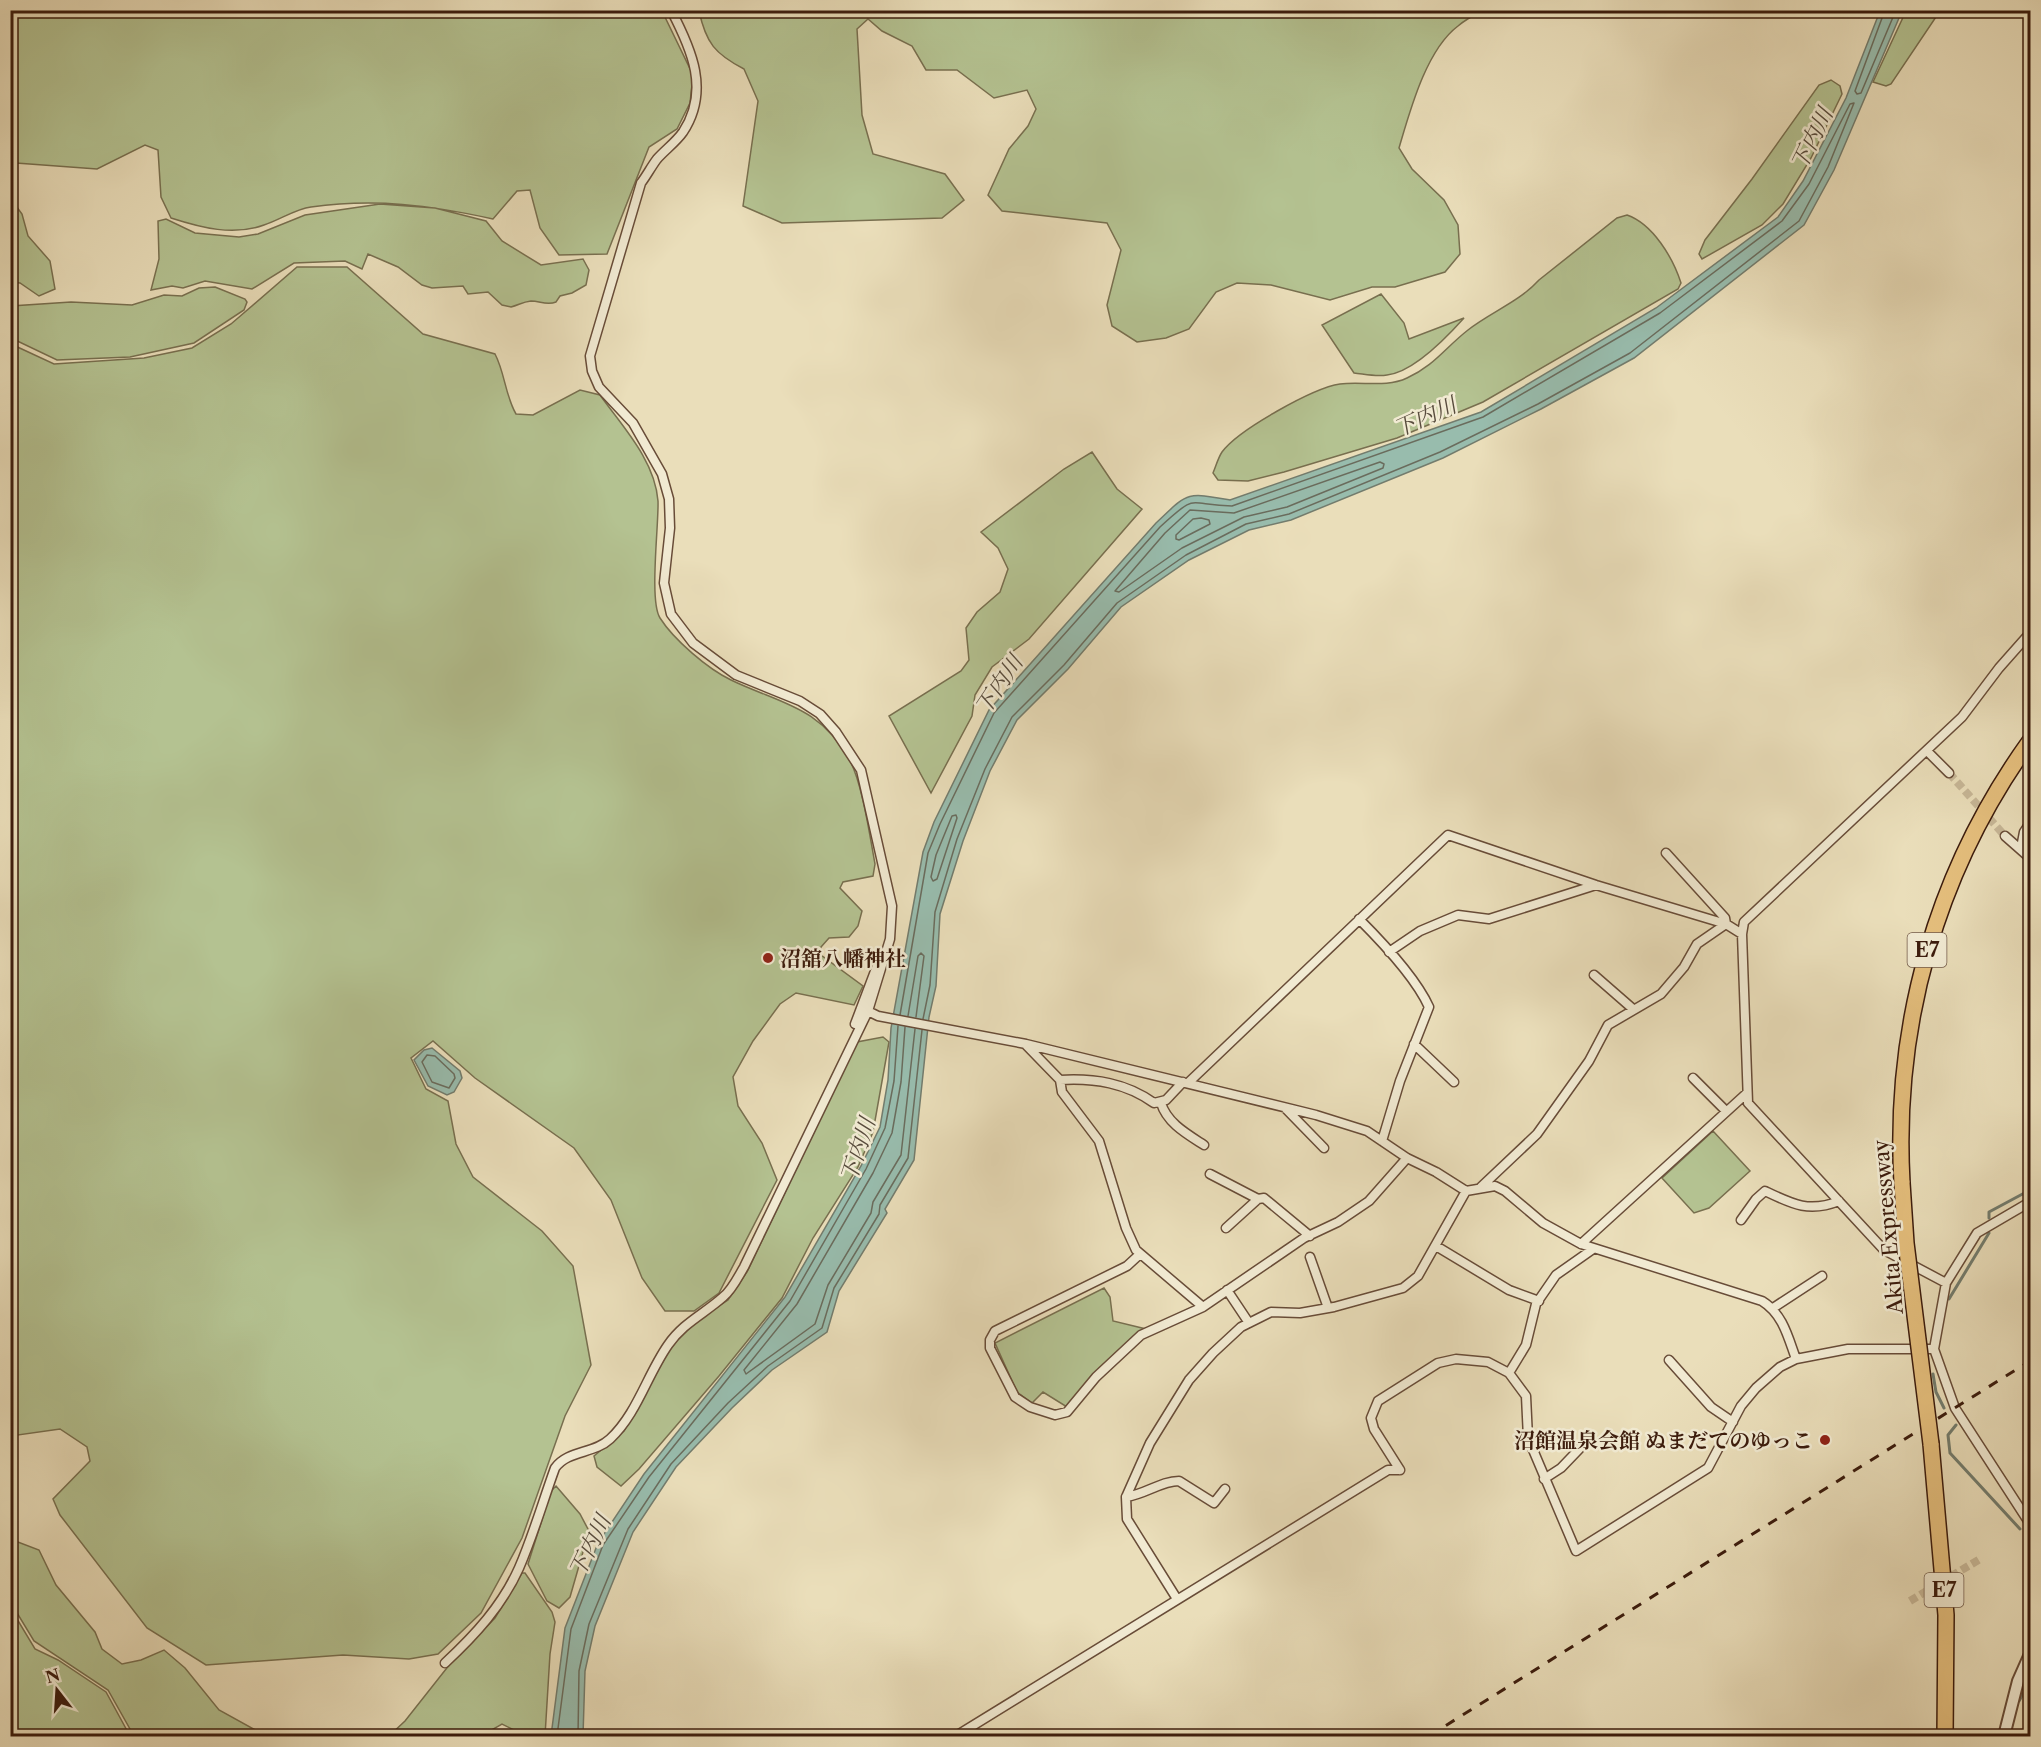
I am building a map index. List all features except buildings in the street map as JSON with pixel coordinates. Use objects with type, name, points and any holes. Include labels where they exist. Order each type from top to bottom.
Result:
[{"type":"highway","name":"Akita Expressway","points":[[1945,1737],[1946,1615],[1931,1444],[1906,1243],[1901,1107],[1909,1029],[1923,962],[1965,850],[1992,801],[2031,741]]},
{"type":"street","points":[[446,1663],[497,1607],[519,1569],[555,1468],[562,1458],[593,1449],[609,1441],[623,1426],[668,1344],[691,1318],[725,1296],[744,1267],[868,1011],[890,939],[892,906],[861,770],[836,732],[820,714],[800,701],[736,675],[693,643],[671,614],[664,583],[670,528],[669,499],[662,474],[633,423],[599,387],[592,371],[590,356],[642,183],[657,159],[682,133],[696,107],[698,77],[690,50],[671,10]]},
{"type":"street","points":[[1946,1282],[1884,1250],[1748,1103],[1742,934],[1744,922],[1962,717],[1999,668],[2031,633]]},
{"type":"street","points":[[1927,751],[1949,773]]},
{"type":"street","points":[[2021,848],[2024,832],[2031,822]]},
{"type":"street","points":[[1060,1080],[1081,1079],[1113,1083],[1139,1092],[1154,1103],[1161,1103],[1448,835],[1596,885],[1726,924],[1742,934]]},
{"type":"street","points":[[2005,836],[2031,858]]},
{"type":"street","points":[[1665,854],[1725,918],[1726,924]]},
{"type":"street","points":[[1389,952],[1420,931],[1458,915],[1489,919],[1596,885]]},
{"type":"street","points":[[1359,919],[1424,995],[1429,1007],[1414,1044],[1382,1141]]},
{"type":"street","points":[[1481,1187],[1537,1134],[1589,1060],[1608,1025],[1661,994],[1684,967],[1697,944],[1726,924]]},
{"type":"street","points":[[855,1024],[873,972],[890,939]]},
{"type":"street","points":[[1594,975],[1633,1009]]},
{"type":"street","points":[[868,1011],[878,1016],[1026,1044],[1185,1082],[1367,1131],[1407,1158],[1437,1172],[1466,1191]]},
{"type":"street","points":[[1026,1044],[1060,1080],[1062,1092],[1099,1142],[1126,1228],[1136,1250],[1203,1307]]},
{"type":"street","points":[[1414,1044],[1454,1082]]},
{"type":"street","points":[[1694,1078],[1726,1111]]},
{"type":"street","points":[[1581,1244],[1748,1093]]},
{"type":"street","points":[[1161,1103],[1163,1110],[1178,1128],[1204,1145]]},
{"type":"street","points":[[1284,1108],[1324,1149]]},
{"type":"street","points":[[1140,1254],[1127,1266],[995,1331],[990,1340],[990,1348],[1015,1397],[1030,1407],[1055,1414],[1067,1412],[1096,1377],[1141,1335],[1203,1307],[1310,1236],[1338,1222],[1369,1201],[1407,1158]]},
{"type":"street","points":[[1210,1174],[1258,1199],[1270,1201],[1310,1236]]},
{"type":"street","points":[[1177,1599],[1127,1519],[1126,1497],[1150,1443],[1189,1380],[1223,1343],[1249,1323],[1271,1312],[1300,1313],[1328,1308],[1403,1288],[1418,1276],[1466,1191],[1495,1186],[1505,1191],[1543,1223],[1581,1244],[1762,1301],[1773,1308],[1783,1323],[1796,1359]]},
{"type":"street","points":[[1741,1220],[1756,1198],[1765,1191],[1784,1200],[1816,1209],[1839,1201]]},
{"type":"street","points":[[1226,1228],[1258,1199]]},
{"type":"street","points":[[2031,1202],[1977,1233],[1946,1282],[1934,1349],[1955,1408],[2031,1524]]},
{"type":"street","points":[[1436,1246],[1509,1290],[1539,1301]]},
{"type":"street","points":[[1509,1373],[1526,1345],[1539,1301],[1556,1275],[1593,1249]]},
{"type":"street","points":[[1310,1257],[1328,1308]]},
{"type":"street","points":[[1773,1308],[1822,1276]]},
{"type":"street","points":[[1227,1290],[1249,1323]]},
{"type":"street","points":[[956,1737],[1389,1470],[1400,1470],[1374,1429],[1371,1418],[1378,1401],[1438,1363],[1456,1359],[1488,1362],[1509,1373],[1526,1396],[1528,1438],[1576,1551],[1708,1468],[1741,1406],[1756,1388],[1780,1367],[1796,1359],[1848,1349],[1934,1349]]},
{"type":"street","points":[[1669,1360],[1711,1407],[1733,1422]]},
{"type":"street","points":[[1544,1479],[1561,1468],[1585,1443]]},
{"type":"street","points":[[1126,1497],[1142,1495],[1161,1484],[1179,1481],[1214,1503],[1225,1489]]},
{"type":"street","points":[[2004,1737],[2018,1681],[2031,1654]]},
{"type":"green space","points":[[10,11],[662,11],[693,75],[690,103],[677,129],[649,147],[607,254],[559,255],[540,228],[530,190],[517,191],[493,219],[402,204],[358,203],[305,208],[252,228],[218,229],[171,218],[161,197],[158,150],[145,145],[97,169],[16,163],[11,159]]},
{"type":"green space","points":[[699,11],[1482,11],[1458,26],[1437,50],[1421,82],[1399,148],[1412,169],[1444,200],[1458,225],[1460,254],[1445,272],[1395,287],[1372,287],[1330,300],[1271,285],[1237,283],[1216,292],[1189,329],[1166,338],[1137,342],[1112,326],[1107,305],[1121,250],[1107,223],[1002,211],[988,195],[1009,149],[1028,126],[1036,109],[1027,90],[994,98],[957,70],[926,70],[912,46],[882,31],[868,19],[857,29],[862,115],[873,154],[945,174],[964,200],[942,218],[782,223],[743,206],[758,101],[744,69],[726,58],[713,46],[705,31]]},
{"type":"green space","points":[[1906,11],[1940,11],[1891,84],[1886,86],[1873,82]]},
{"type":"green space","points":[[1831,80],[1840,86],[1842,94],[1811,158],[1783,204],[1762,225],[1702,259],[1699,254],[1705,240],[1819,85]]},
{"type":"green space","points":[[11,199],[22,214],[28,236],[50,261],[55,289],[39,296],[20,283],[11,282]]},
{"type":"green space","points":[[380,204],[435,208],[486,221],[502,241],[541,265],[583,259],[589,270],[586,285],[572,293],[560,296],[553,303],[531,301],[511,307],[502,305],[488,292],[468,294],[463,286],[432,288],[422,285],[398,267],[368,254],[362,269],[345,261],[294,263],[252,289],[205,281],[183,288],[172,286],[151,290],[159,259],[158,221],[166,219],[195,233],[239,237],[258,234],[305,215]]},
{"type":"green space","points":[[1627,215],[1645,226],[1661,243],[1681,283],[1678,289],[1483,402],[1397,438],[1248,481],[1218,480],[1213,473],[1222,452],[1231,443],[1259,422],[1295,401],[1340,384],[1391,383],[1416,373],[1468,330],[1523,295],[1617,218]]},
{"type":"green space","points":[[297,267],[347,267],[423,334],[495,354],[516,414],[533,415],[580,390],[600,395],[636,444],[656,486],[658,501],[655,596],[660,618],[692,653],[712,669],[812,717],[837,741],[849,759],[858,781],[875,864],[873,876],[843,882],[840,888],[862,911],[858,926],[849,937],[829,938],[821,947],[821,955],[863,986],[854,1005],[796,993],[780,1004],[753,1041],[733,1077],[738,1106],[762,1143],[777,1180],[719,1293],[694,1311],[665,1311],[642,1278],[611,1200],[574,1148],[475,1078],[433,1041],[411,1058],[426,1089],[448,1101],[456,1144],[473,1177],[542,1231],[573,1266],[591,1365],[565,1416],[522,1538],[481,1613],[438,1654],[409,1659],[343,1655],[206,1665],[147,1628],[60,1515],[53,1499],[90,1461],[87,1447],[60,1429],[11,1436],[11,344],[54,364],[144,358],[192,348],[231,324]]},
{"type":"green space","points":[[215,287],[245,299],[247,302],[244,310],[194,343],[130,357],[57,360],[11,338],[11,306],[71,302],[132,305],[164,295],[182,296],[199,288]]},
{"type":"green space","points":[[1381,294],[1404,323],[1409,339],[1464,318],[1419,361],[1408,368],[1383,376],[1354,373],[1322,325]]},
{"type":"green space","points":[[1092,452],[1117,489],[1142,509],[1029,639],[992,667],[975,695],[972,716],[931,793],[889,716],[961,671],[969,660],[966,628],[977,612],[1000,592],[1008,569],[998,548],[981,532],[1064,469]]},
{"type":"green space","points":[[883,1037],[889,1042],[873,1132],[858,1167],[813,1238],[782,1298],[719,1376],[639,1469],[621,1486],[597,1467],[594,1456],[624,1431],[671,1347],[696,1321],[728,1300],[747,1272],[857,1042]]},
{"type":"green space","points":[[1713,1131],[1750,1171],[1709,1208],[1694,1213],[1662,1178]]},
{"type":"green space","points":[[1104,1288],[1110,1297],[1113,1321],[1146,1329],[1067,1407],[1043,1392],[1032,1403],[1017,1392],[995,1343]]},
{"type":"green space","points":[[556,1486],[580,1514],[589,1531],[570,1597],[559,1608],[547,1601],[528,1564],[551,1491]]},
{"type":"green space","points":[[10,1539],[39,1550],[56,1585],[95,1632],[102,1649],[122,1664],[141,1660],[164,1650],[185,1668],[219,1710],[259,1732],[261,1736],[134,1736],[108,1690],[34,1641],[11,1603]]},
{"type":"green space","points":[[522,1573],[525,1573],[552,1612],[555,1622],[550,1654],[545,1736],[519,1736],[516,1731],[502,1724],[481,1736],[389,1736],[405,1721],[450,1664],[495,1618]]},
{"type":"green space","points":[[11,1609],[35,1649],[58,1660],[106,1692],[130,1736],[11,1736]]},
{"type":"water","points":[[1880,11],[1902,11],[1834,170],[1804,225],[1634,358],[1541,409],[1443,458],[1291,520],[1249,530],[1189,560],[1121,607],[1068,669],[1017,720],[990,771],[963,841],[940,914],[936,986],[929,1017],[914,1160],[885,1209],[887,1213],[839,1291],[827,1332],[772,1370],[732,1408],[676,1467],[633,1532],[595,1626],[585,1671],[583,1736],[551,1736],[565,1628],[598,1543],[644,1474],[785,1297],[861,1166],[880,1127],[888,1080],[891,1028],[923,852],[934,822],[989,710],[1156,523],[1182,500],[1188,497],[1204,496],[1230,500],[1481,412],[1656,308],[1778,217],[1803,181],[1846,98]]},
{"type":"water","points":[[432,1048],[460,1071],[462,1078],[454,1092],[447,1095],[428,1086],[414,1060],[424,1050]]},
{"type":"waterway","points":[[1989,1218],[1989,1212],[2030,1190]]},
{"type":"waterway","points":[[1949,1299],[1989,1233]]},
{"type":"waterway","points":[[1933,1374],[1936,1392],[1944,1408]]},
{"type":"waterway","points":[[1956,1425],[1948,1435],[1950,1453],[2020,1529]]},
{"type":"waterway","points":[[2019,1701],[2030,1682]]},
{"type":"tunnel","points":[[1949,773],[2005,836]]},
{"type":"tunnel","points":[[1910,1601],[1980,1559]]},
{"type":"railway","points":[[1429,1736],[2030,1361]]},
{"type":"place","name":"沼舘八幡神社","points":[[768,958]]},
{"type":"place","name":"沼館温泉会館 ぬまだてのゆっこ","points":[[1825,1440]]},
{"type":"water label","name":"下内川","points":[[1812,139]]},
{"type":"water label","name":"下内川","points":[[1425,417]]},
{"type":"water label","name":"下内川","points":[[999,685]]},
{"type":"water label","name":"下内川","points":[[858,1150]]},
{"type":"water label","name":"下内川","points":[[590,1546]]}]
